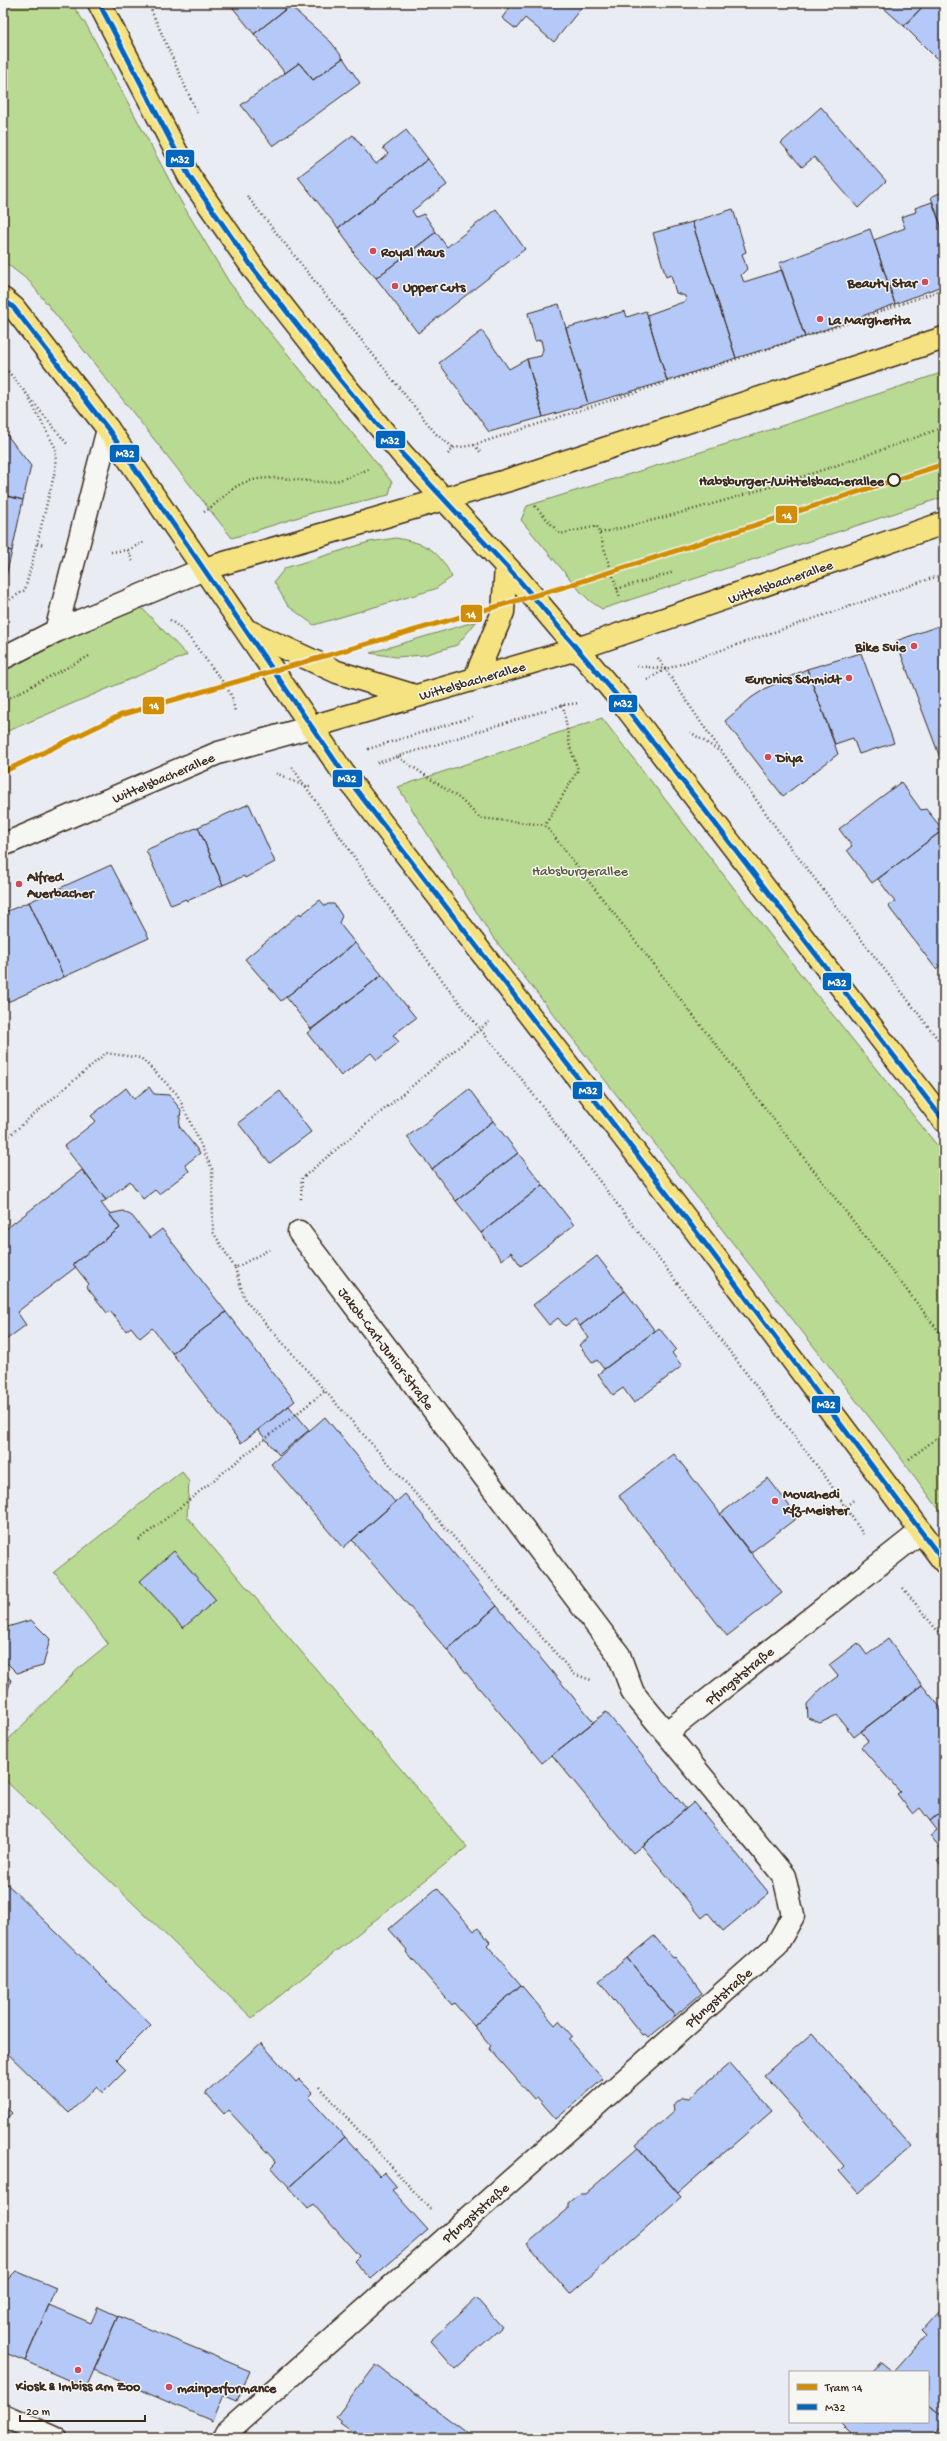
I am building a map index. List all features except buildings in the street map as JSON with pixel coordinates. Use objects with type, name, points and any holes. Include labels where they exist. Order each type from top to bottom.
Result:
[{"type":"main road","points":[[99,3],[189,176],[255,271],[341,381],[403,455],[506,566],[618,697],[944,1121]]},
{"type":"main road","points":[[3,299],[14,308],[108,429],[344,774],[840,1421],[920,1532],[944,1562]]},
{"type":"main road","points":[[204,569],[445,500],[944,338]]},
{"type":"main road","name":"Wittelsbacherallee","points":[[311,727],[577,649],[944,523]]},
{"type":"main road","points":[[475,678],[503,612],[506,566]]},
{"type":"main road","points":[[246,630],[337,672],[415,696]]},
{"type":"street","points":[[56,631],[108,429]]},
{"type":"street","points":[[3,658],[56,631],[204,569]]},
{"type":"street","name":"Wittelsbacherallee","points":[[3,845],[218,753],[311,727]]},
{"type":"street","name":"Jakob-Carl-Junior-Straße","points":[[299,1232],[619,1655],[633,1693],[666,1733]]},
{"type":"street","name":"Pfungststraße","points":[[224,2438],[227,2432],[776,1946],[793,1916],[784,1876],[666,1733],[920,1532]]},
{"type":"street","points":[[3,2415],[55,2438]]},
{"type":"path","points":[[148,3],[198,115]]},
{"type":"path","points":[[242,190],[436,434],[454,448],[474,445],[853,322],[944,288]]},
{"type":"path","points":[[3,365],[71,448]]},
{"type":"path","points":[[600,533],[660,519],[862,457],[944,427]]},
{"type":"path","points":[[198,515],[213,507],[228,490],[246,482],[264,478],[327,482],[377,467]]},
{"type":"path","points":[[602,541],[622,603]]},
{"type":"path","points":[[3,604],[25,590],[37,543]]},
{"type":"path","points":[[617,588],[674,572]]},
{"type":"path","points":[[867,1540],[822,1473],[525,1084],[479,1030],[386,902],[306,786],[563,705],[618,697],[666,669],[944,574]]},
{"type":"path","points":[[3,700],[95,653]]},
{"type":"path","points":[[666,669],[702,724],[785,840],[944,1047]]},
{"type":"path","points":[[545,825],[578,770],[570,748],[563,705]]},
{"type":"path","points":[[360,751],[479,715]]},
{"type":"path","points":[[398,757],[459,798],[480,818],[545,825],[944,1338]]},
{"type":"path","points":[[386,902],[391,900]]},
{"type":"path","points":[[235,1268],[299,1232],[302,1178],[516,999]]},
{"type":"path","points":[[3,1141],[106,1053],[141,1058],[177,1094],[212,1169],[213,1232],[235,1268],[245,1300],[574,1674],[633,1693]]},
{"type":"path","points":[[139,1540],[325,1391]]},
{"type":"path","points":[[901,1586],[944,1638]]},
{"type":"path","points":[[319,2087],[452,2233]]},
{"type":"green space","points":[[3,3],[71,3],[87,26],[180,200],[229,282],[392,482],[389,495],[315,512],[232,538],[29,281],[3,261]]},
{"type":"green space","points":[[944,372],[944,497],[602,609],[590,601],[580,591],[521,520],[527,506],[736,441]]},
{"type":"green space","points":[[396,538],[423,545],[436,553],[447,567],[452,577],[435,589],[314,625],[288,606],[274,582],[285,568],[369,542]]},
{"type":"green space","points":[[138,604],[187,655],[3,733],[3,671]]},
{"type":"green space","points":[[477,621],[457,645],[424,655],[396,657],[370,653]]},
{"type":"green space","name":"Habsburgerallee","points":[[602,718],[809,985],[944,1154],[944,1516],[891,1445],[489,932],[398,787]]},
{"type":"green space","points":[[182,1471],[189,1482],[187,1517],[467,1847],[252,2018],[3,1778],[3,1745],[80,1667],[108,1644],[54,1572]]},
{"type":"tram line","name":"14","points":[[3,772],[121,715],[564,587],[944,464]]},
{"type":"transit line","name":"M32","points":[[99,3],[189,176],[255,271],[341,381],[403,455],[519,580],[618,697],[944,1121]]},
{"type":"transit line","name":"M32","points":[[3,299],[14,308],[108,429],[344,774],[701,1238],[944,1562]]},
{"type":"place","name":"Royal Haus","points":[[373,251]]},
{"type":"place","name":"Beauty Star","points":[[925,282]]},
{"type":"place","name":"Upper Cuts","points":[[395,286]]},
{"type":"place","name":"La Margherita","points":[[820,319]]},
{"type":"place","name":"Habsburger-/Wittelsbacherallee","points":[[894,480]]},
{"type":"place","name":"Bike 5vie","points":[[914,646]]},
{"type":"place","name":"Euronics Schmidt","points":[[849,678]]},
{"type":"place","name":"Diya","points":[[768,757]]},
{"type":"place","name":"Alfred Auerbacher","points":[[19,884]]},
{"type":"place","name":"Movahedi Kfz-Meister","points":[[775,1501]]},
{"type":"place","name":"Kiosk & Imbiss am Zoo","points":[[78,2370]]},
{"type":"place","name":"mainperformance","points":[[169,2387]]}]
